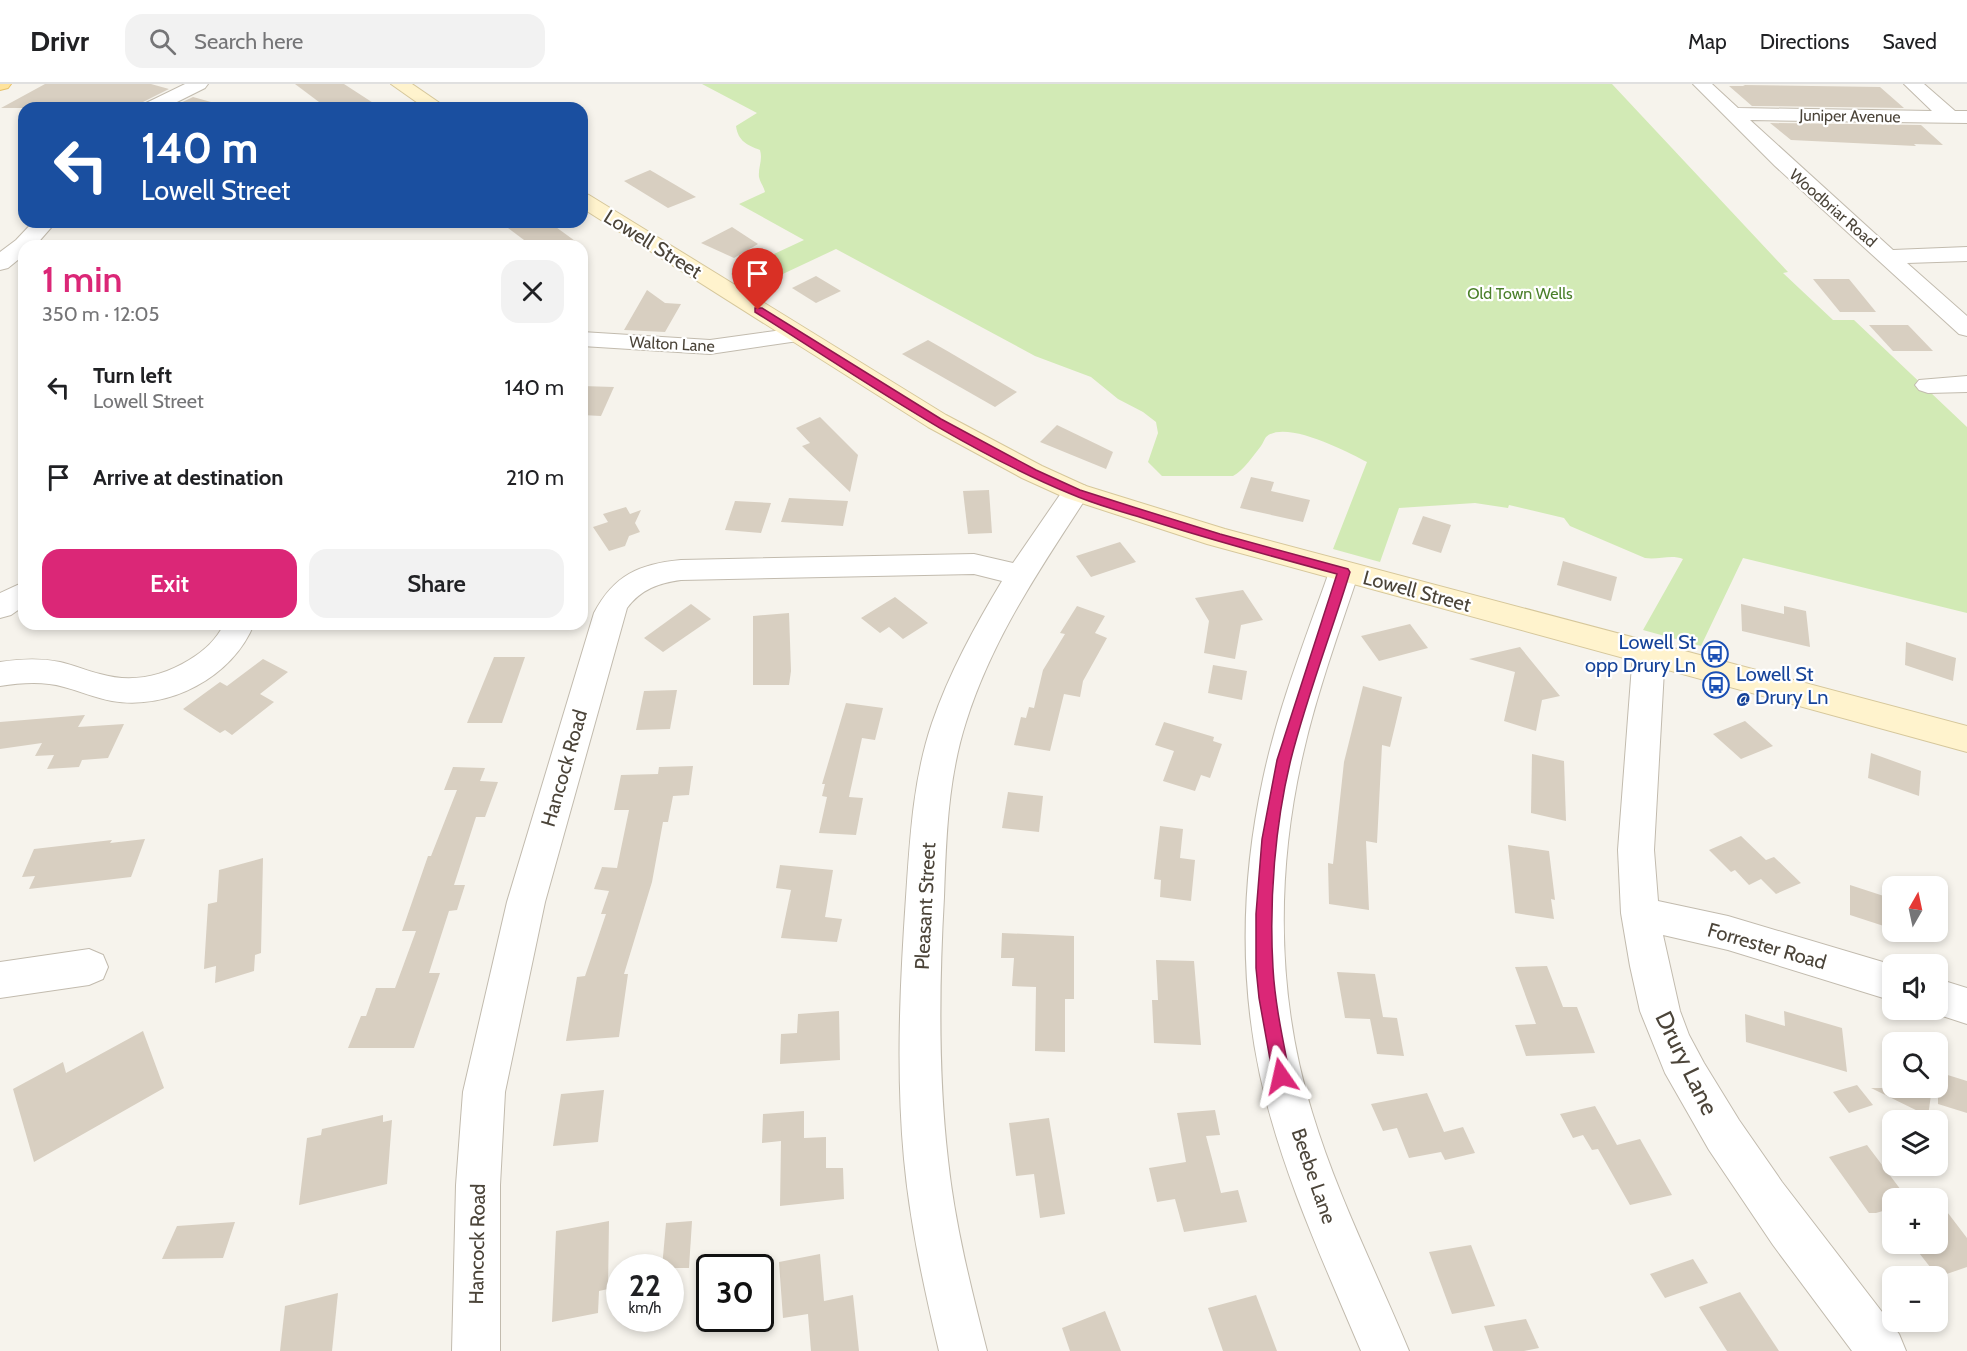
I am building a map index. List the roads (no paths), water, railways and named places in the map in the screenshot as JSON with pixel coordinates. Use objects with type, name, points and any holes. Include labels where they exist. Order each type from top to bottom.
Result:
[{"type":"main road","points":[[400,84],[428,102]]},
{"type":"main road","name":"Lowell Street","points":[[588,203],[937,421],[1032,472],[1076,492],[1217,537],[1967,739]]},
{"type":"street","points":[[162,102],[199,84]]},
{"type":"street","name":"Woodbriar Road","points":[[1702,84],[1782,162],[1967,329]]},
{"type":"street","points":[[1913,84],[1958,117]]},
{"type":"street","name":"Juniper Avenue","points":[[1732,114],[1958,117]]},
{"type":"street","points":[[29,240],[40,228]]},
{"type":"street","points":[[0,263],[18,250]]},
{"type":"street","points":[[1889,257],[1967,254]]},
{"type":"street","name":"Walton Lane","points":[[588,339],[711,347],[797,335]]},
{"type":"street","points":[[1928,385],[1967,384]]},
{"type":"street","name":"Pleasant Street","points":[[963,1351],[943,1265],[923,1128],[922,934],[928,841],[936,773],[948,724],[984,640],[1052,525],[1076,492]]},
{"type":"street","name":"Hancock Road","points":[[476,1351],[478,1185],[484,1092],[526,902],[606,624],[616,599],[643,578],[661,572],[681,570],[974,564],[1022,575]]},
{"type":"street","name":"Beebe Lane","points":[[1344,572],[1300,706],[1279,782],[1265,888],[1264,968],[1281,1076],[1295,1124],[1333,1231],[1385,1351]]},
{"type":"street","points":[[0,607],[18,596]]},
{"type":"street","points":[[0,674],[41,671],[69,676],[111,689],[132,691],[149,689],[178,680],[206,664],[229,642],[236,630]]},
{"type":"street","name":"Drury Lane","points":[[1649,652],[1636,850],[1640,914],[1654,992],[1669,1035],[1722,1133],[1882,1351]]},
{"type":"street","name":"Forrester Road","points":[[1640,914],[1728,933],[1882,980]]},
{"type":"street","points":[[0,980],[89,968]]},
{"type":"street","points":[[1948,1000],[1967,1006]]},
{"type":"place","name":"Lowell St opp Drury Ln","points":[[1715,654]]},
{"type":"place","name":"Lowell St @ Drury Ln","points":[[1716,685]]},
{"type":"park label","name":"Old Town Wells","points":[[1520,293]]}]
